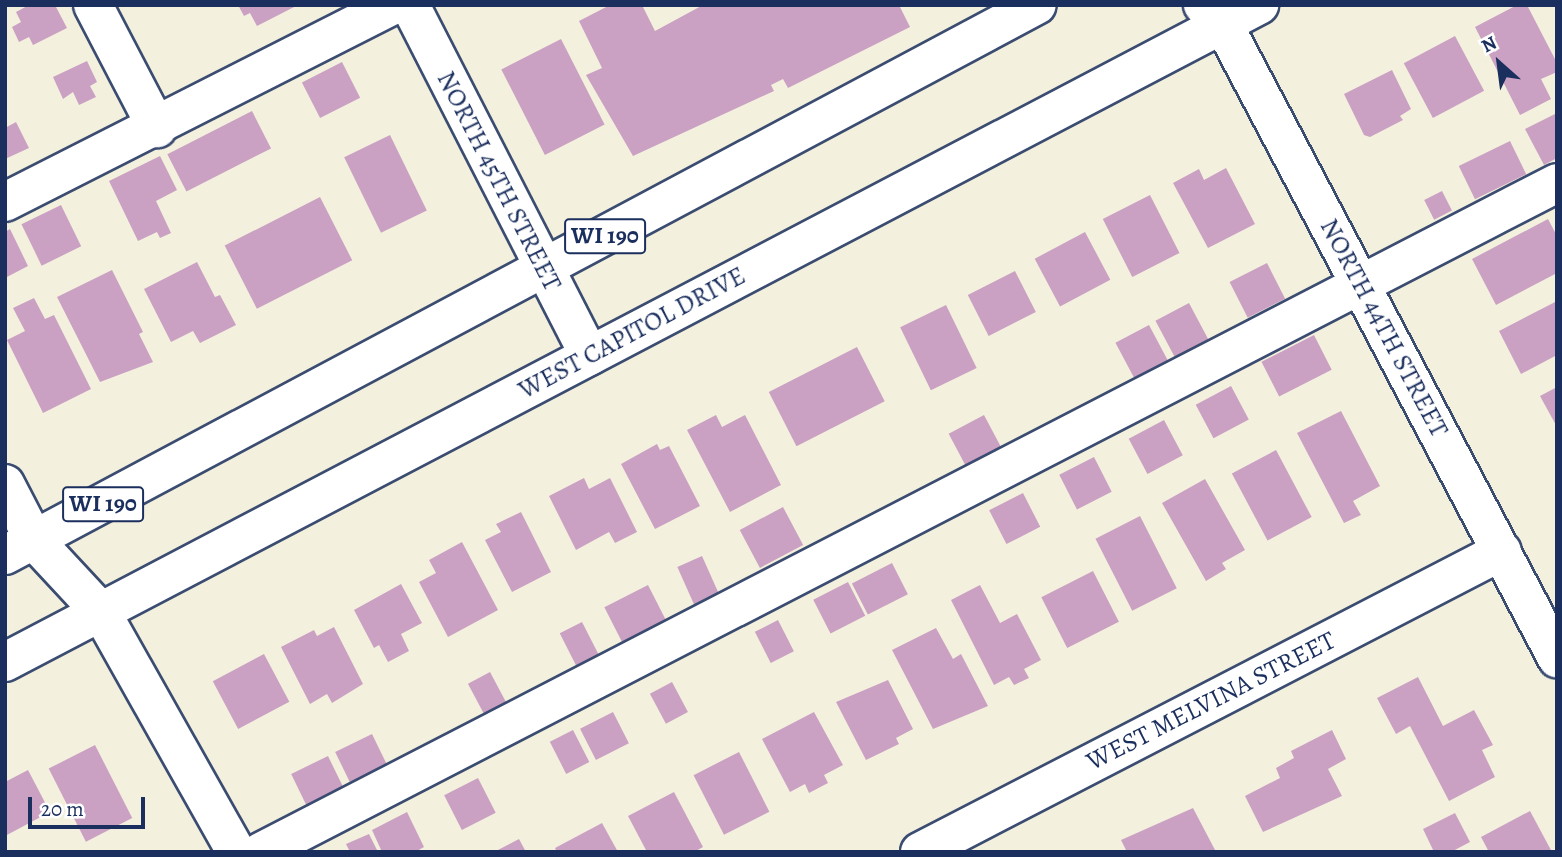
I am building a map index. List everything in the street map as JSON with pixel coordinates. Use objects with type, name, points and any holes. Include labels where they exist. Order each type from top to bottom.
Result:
[{"type":"main road","points":[[93,5],[157,128]]},
{"type":"main road","points":[[5,202],[157,128],[394,5]]},
{"type":"main road","name":"NORTH 45TH STREET","points":[[410,5],[590,356]]},
{"type":"main road","name":"WI 190","points":[[20,548],[1037,5]]},
{"type":"main road","name":"WEST CAPITOL DRIVE","points":[[5,662],[590,356],[1213,15],[1259,5]]},
{"type":"main road","name":"NORTH 44TH STREET","points":[[1213,15],[1360,282],[1557,658]]},
{"type":"main road","points":[[261,852],[1360,282],[1557,183]]},
{"type":"main road","points":[[5,484],[20,548],[101,612],[236,852]]},
{"type":"main road","name":"WEST MELVINA STREET","points":[[920,852],[1502,551]]},
{"type":"building","points":[[29,5],[55,5],[67,28],[33,45],[29,37],[19,42],[12,27],[21,22],[16,12]]},
{"type":"building","points":[[238,5],[298,5],[257,26],[250,13],[244,16]]},
{"type":"building","points":[[610,5],[642,5],[655,31],[703,5],[899,5],[910,27],[788,88],[783,79],[771,85],[774,91],[633,156],[586,75],[602,68],[579,21]]},
{"type":"building","points":[[1517,5],[1527,5],[1557,63],[1557,72],[1541,79],[1551,99],[1520,115],[1475,27]]},
{"type":"building","points":[[1455,36],[1484,91],[1433,118],[1404,63]]},
{"type":"building","points":[[561,39],[605,125],[545,155],[501,69]]},
{"type":"building","points":[[87,61],[97,82],[90,86],[96,97],[79,105],[73,92],[63,99],[53,77]]},
{"type":"building","points":[[342,62],[360,98],[320,118],[302,82]]},
{"type":"building","points":[[1392,70],[1411,109],[1400,116],[1403,120],[1370,137],[1364,135],[1344,94]]},
{"type":"building","points":[[252,111],[271,148],[186,192],[167,154]]},
{"type":"building","points":[[1557,113],[1557,158],[1544,165],[1525,129]]},
{"type":"building","points":[[16,122],[29,148],[5,159],[5,128]]},
{"type":"building","points":[[390,135],[427,210],[381,233],[344,157]]},
{"type":"building","points":[[1510,141],[1526,174],[1475,199],[1459,166]]},
{"type":"building","points":[[160,156],[177,190],[156,201],[171,233],[160,238],[157,232],[138,241],[109,181]]},
{"type":"building","points":[[1226,168],[1255,224],[1208,248],[1173,183],[1199,169],[1204,180]]},
{"type":"building","points":[[1442,191],[1452,211],[1434,220],[1424,200]]},
{"type":"building","points":[[1150,195],[1180,253],[1132,277],[1103,219]]},
{"type":"building","points":[[320,197],[352,260],[257,309],[225,246]]},
{"type":"building","points":[[61,205],[81,246],[42,266],[21,224]]},
{"type":"building","points":[[1548,219],[1557,236],[1557,273],[1496,305],[1472,259]]},
{"type":"building","points":[[10,229],[28,266],[5,278],[5,232]]},
{"type":"building","points":[[1085,232],[1110,280],[1060,306],[1035,259]]},
{"type":"building","points":[[197,262],[215,297],[220,295],[236,325],[200,343],[193,331],[171,342],[144,289]]},
{"type":"building","points":[[1267,263],[1285,299],[1248,318],[1230,282]]},
{"type":"building","points":[[112,270],[143,332],[139,334],[153,362],[100,382],[57,297]]},
{"type":"building","points":[[1015,271],[1036,312],[989,336],[968,295]]},
{"type":"building","points":[[34,298],[45,319],[54,315],[91,389],[43,413],[7,340],[25,331],[13,308]]},
{"type":"building","points":[[1557,301],[1557,355],[1521,374],[1499,331]]},
{"type":"building","points":[[1189,303],[1208,339],[1175,357],[1155,321]]},
{"type":"building","points":[[946,305],[977,368],[931,390],[900,327]]},
{"type":"building","points":[[1149,325],[1168,361],[1135,379],[1115,343]]},
{"type":"building","points":[[1314,335],[1332,370],[1279,397],[1261,362]]},
{"type":"building","points":[[857,347],[885,401],[796,446],[769,392]]},
{"type":"building","points":[[1231,386],[1249,420],[1214,438],[1196,405]]},
{"type":"building","points":[[1557,387],[1557,427],[1540,396]]},
{"type":"building","points":[[1341,411],[1380,486],[1353,501],[1361,515],[1344,523],[1297,433]]},
{"type":"building","points":[[716,415],[722,427],[745,415],[781,485],[730,512],[687,430]]},
{"type":"building","points":[[984,415],[1003,451],[968,470],[949,434]]},
{"type":"building","points":[[1164,420],[1183,455],[1147,474],[1129,439]]},
{"type":"building","points":[[657,444],[660,450],[669,446],[700,506],[655,529],[621,464]]},
{"type":"building","points":[[1276,450],[1312,517],[1268,541],[1232,473]]},
{"type":"building","points":[[1094,457],[1112,492],[1077,509],[1059,475]]},
{"type":"building","points":[[584,478],[589,489],[610,478],[637,532],[615,543],[609,532],[576,550],[549,496]]},
{"type":"building","points":[[1205,479],[1245,550],[1222,563],[1226,569],[1206,581],[1162,503]]},
{"type":"building","points":[[1023,493],[1040,527],[1006,544],[989,510]]},
{"type":"building","points":[[783,507],[803,545],[760,568],[740,530]]},
{"type":"building","points":[[521,512],[551,572],[512,592],[485,540],[501,532],[496,524]]},
{"type":"building","points":[[1140,516],[1177,588],[1132,611],[1095,539]]},
{"type":"building","points":[[462,542],[498,610],[448,637],[419,582],[436,573],[429,560]]},
{"type":"building","points":[[702,556],[719,594],[694,605],[677,567]]},
{"type":"building","points":[[892,563],[908,594],[868,615],[852,583]]},
{"type":"building","points":[[1093,571],[1119,622],[1067,648],[1041,597]]},
{"type":"building","points":[[848,582],[865,616],[831,634],[813,600]]},
{"type":"building","points":[[401,584],[422,623],[401,634],[409,651],[388,662],[379,645],[374,648],[354,610]]},
{"type":"building","points":[[648,585],[666,620],[622,642],[604,607]]},
{"type":"building","points":[[980,585],[1000,623],[1017,614],[1041,660],[1024,669],[1029,678],[1014,685],[1009,677],[994,685],[951,600]]},
{"type":"building","points":[[778,620],[794,651],[771,663],[755,632]]},
{"type":"building","points":[[582,622],[599,656],[577,667],[560,633]]},
{"type":"building","points":[[334,627],[363,684],[332,703],[327,694],[310,704],[281,647],[314,630],[317,636]]},
{"type":"building","points":[[936,628],[953,659],[961,654],[988,706],[933,729],[892,650]]},
{"type":"building","points":[[264,654],[289,702],[238,729],[213,681]]},
{"type":"building","points":[[490,672],[507,704],[485,716],[468,684]]},
{"type":"building","points":[[1418,677],[1443,726],[1474,710],[1493,745],[1482,750],[1495,777],[1449,801],[1410,726],[1396,734],[1377,698]]},
{"type":"building","points":[[888,680],[913,729],[896,738],[899,744],[866,760],[836,702]]},
{"type":"building","points":[[672,682],[688,712],[666,724],[650,694]]},
{"type":"building","points":[[613,712],[629,743],[596,760],[580,729]]},
{"type":"building","points":[[814,712],[843,765],[824,775],[828,783],[809,793],[805,784],[790,792],[762,739]]},
{"type":"building","points":[[573,730],[589,762],[566,774],[550,742]]},
{"type":"building","points":[[1332,730],[1346,759],[1328,769],[1342,796],[1263,832],[1245,796],[1280,778],[1276,768],[1294,758],[1291,751]]},
{"type":"building","points":[[372,734],[388,767],[351,785],[335,752]]},
{"type":"building","points":[[95,745],[132,818],[86,842],[49,769]]},
{"type":"building","points":[[739,752],[769,812],[724,835],[694,775]]},
{"type":"building","points":[[328,756],[344,789],[307,807],[291,774]]},
{"type":"building","points":[[28,770],[50,812],[5,836],[5,782]]},
{"type":"building","points":[[478,778],[496,813],[462,830],[444,795]]},
{"type":"building","points":[[674,792],[703,847],[694,852],[647,852],[628,816]]},
{"type":"building","points":[[1193,808],[1215,850],[1127,852],[1121,840]]},
{"type":"building","points":[[1530,811],[1552,852],[1489,852],[1481,837]]},
{"type":"building","points":[[407,812],[424,847],[415,852],[382,852],[372,830]]},
{"type":"building","points":[[1455,813],[1470,842],[1451,852],[1434,852],[1423,829]]},
{"type":"building","points":[[602,823],[618,852],[557,852],[555,848]]},
{"type":"building","points":[[369,834],[378,852],[350,852],[346,844]]},
{"type":"building","points":[[519,839],[526,852],[494,852]]}]
